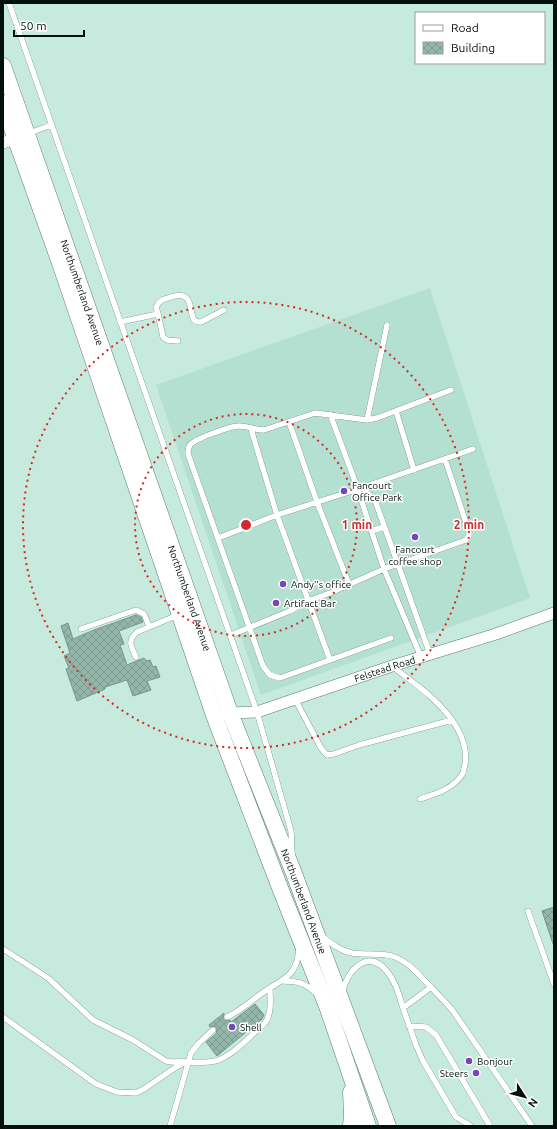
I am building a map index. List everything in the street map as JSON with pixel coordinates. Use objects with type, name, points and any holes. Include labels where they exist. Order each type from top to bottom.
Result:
[{"type":"main road","name":"Northumberland Avenue","points":[[3,66],[15,139],[230,712],[318,934],[350,1070],[368,1126]]},
{"type":"main road","name":"Northumberland Avenue","points":[[3,102],[63,271],[215,718],[299,936],[334,1002],[388,1126]]},
{"type":"main road","points":[[350,1070],[351,1126]]},
{"type":"street","name":"Felstead Road","points":[[215,718],[230,712],[257,712],[425,655],[496,634],[554,613]]},
{"type":"lane","points":[[9,3],[257,712],[291,831],[294,871]]},
{"type":"lane","points":[[15,139],[51,125]]},
{"type":"lane","points":[[178,341],[167,340],[163,337],[156,307],[162,299],[179,294],[185,296],[188,300],[193,318],[198,322],[201,322],[224,310]]},
{"type":"lane","points":[[120,322],[158,314]]},
{"type":"lane","points":[[367,420],[387,325]]},
{"type":"lane","points":[[391,638],[280,678],[270,675],[263,666],[188,454],[188,450],[194,441],[236,426],[264,430],[315,413],[367,420],[377,418],[450,390]]},
{"type":"lane","points":[[396,411],[414,470]]},
{"type":"lane","points":[[330,414],[358,487],[384,569],[425,655]]},
{"type":"lane","points":[[289,422],[317,502],[349,584]]},
{"type":"lane","points":[[251,428],[277,515],[330,660]]},
{"type":"lane","points":[[218,538],[277,515],[473,449]]},
{"type":"lane","points":[[231,635],[290,611],[308,601],[384,569],[466,540],[469,536],[469,532],[445,458]]},
{"type":"lane","points":[[358,487],[371,496],[376,503],[397,564],[425,655]]},
{"type":"lane","points":[[372,531],[384,527]]},
{"type":"lane","points":[[81,629],[136,610],[144,614],[149,626]]},
{"type":"lane","points":[[136,657],[130,645],[132,636],[149,626],[180,614]]},
{"type":"lane","points":[[392,666],[430,696],[452,720],[460,734],[465,748],[464,772],[449,787],[420,799]]},
{"type":"lane","points":[[295,700],[321,748],[327,755],[452,720]]},
{"type":"lane","points":[[528,911],[554,984]]},
{"type":"lane","points":[[318,934],[346,951],[354,953],[378,954],[401,960],[410,966],[444,999],[454,1011],[532,1126]]},
{"type":"lane","points":[[227,1017],[244,1008],[283,981],[291,973],[298,960],[299,936]]},
{"type":"lane","points":[[3,949],[48,978],[93,1020],[133,1040],[166,1061],[172,1062],[209,1062],[220,1059],[243,1043],[268,1018],[270,1013],[270,989]]},
{"type":"lane","points":[[283,981],[297,981],[334,1002],[353,969],[365,961],[373,962],[381,966],[392,978],[423,1061],[456,1116],[471,1126]]},
{"type":"lane","points":[[403,1008],[430,987]]},
{"type":"lane","points":[[3,1017],[96,1084],[117,1092],[136,1093],[144,1090],[176,1067],[188,1061]]},
{"type":"lane","points":[[409,1026],[426,1027],[436,1035],[490,1126]]},
{"type":"lane","points":[[170,1126],[191,1053],[213,1030]]},
{"type":"shaded area","name":"Fancourt Office Park","points":[[430,288],[530,598],[261,695],[156,385]]},
{"type":"building","points":[[136,615],[141,617],[143,622],[119,631],[124,644],[120,645],[127,665],[144,658],[146,661],[150,660],[153,667],[156,666],[160,677],[147,681],[151,690],[133,696],[127,680],[105,687],[105,689],[77,701],[66,669],[69,668],[64,656],[70,653],[61,626],[68,623],[73,639]]},
{"type":"building","points":[[554,907],[554,943],[553,944],[542,911]]},
{"type":"building","name":"Shell","points":[[255,1004],[264,1015],[262,1019],[217,1056],[206,1042],[216,1034],[217,1029],[215,1026],[210,1027],[209,1025],[224,1013],[223,1019],[226,1021],[230,1020],[231,1022]]},
{"type":"place","name":"Fancourt Office Park","points":[[344,491]]},
{"type":"place","name":"Fancourt coffee shop","points":[[415,537]]},
{"type":"place","name":"Andy''s office","points":[[283,584]]},
{"type":"place","name":"Artifact Bar","points":[[276,603]]},
{"type":"place","name":"Shell","points":[[232,1027]]},
{"type":"place","name":"Bonjour","points":[[469,1061]]},
{"type":"place","name":"Steers","points":[[476,1073]]}]
